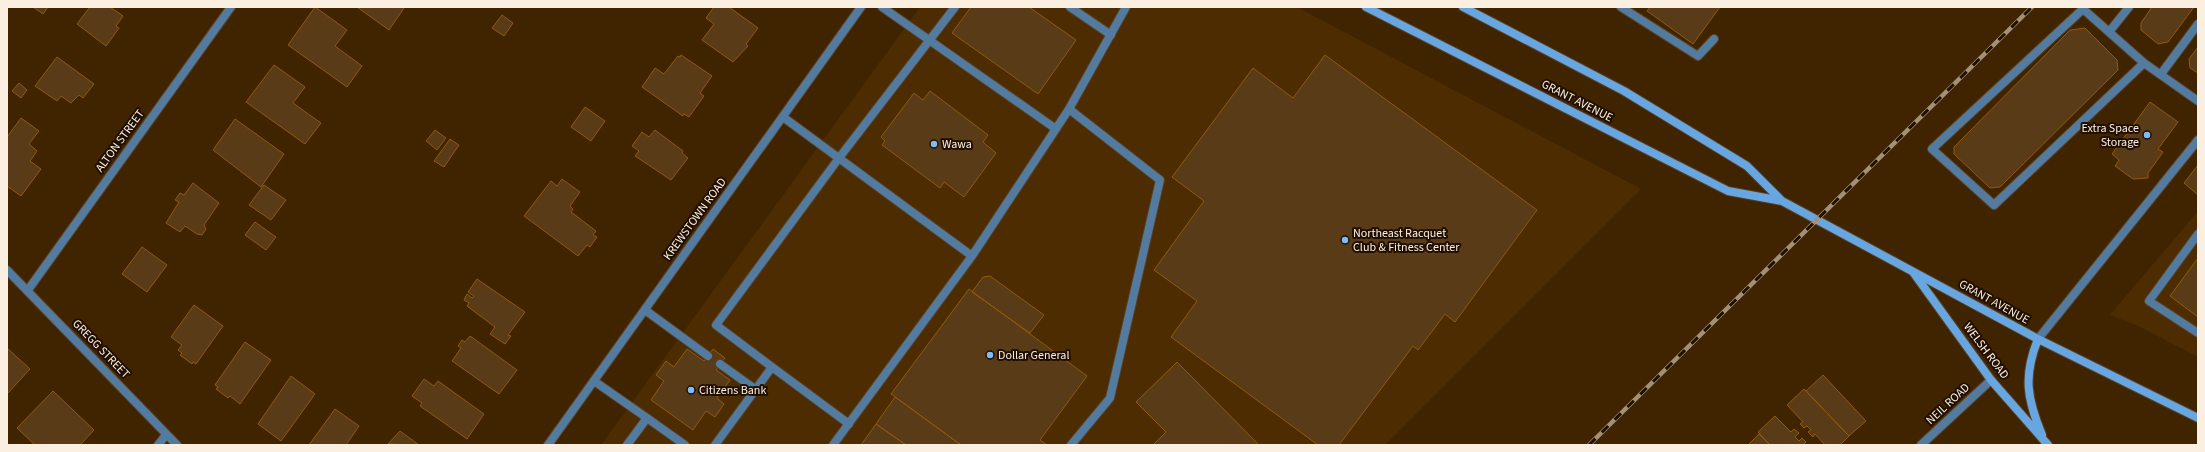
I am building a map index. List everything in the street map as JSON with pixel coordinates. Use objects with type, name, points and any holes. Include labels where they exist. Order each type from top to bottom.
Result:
[{"type":"main road","name":"GRANT AVENUE","points":[[1366,7],[1728,191],[1782,201]]},
{"type":"main road","name":"GRANT AVENUE","points":[[1463,7],[1630,95],[1747,166],[1782,201],[2038,339],[2198,418]]},
{"type":"main road","name":"WELSH ROAD","points":[[1911,270],[1991,380],[2046,444]]},
{"type":"main road","name":"WELSH ROAD","points":[[2038,339],[2031,356],[2028,379],[2030,407],[2046,444]]},
{"type":"street","name":"ALTON STREET","points":[[28,290],[231,7]]},
{"type":"street","name":"KREWSTOWN ROAD","points":[[548,445],[861,7]]},
{"type":"street","points":[[882,7],[1056,129]]},
{"type":"street","points":[[849,424],[716,325],[839,158],[955,7]]},
{"type":"street","points":[[1070,7],[1111,35]]},
{"type":"street","points":[[833,445],[972,256],[1069,109],[1126,7]]},
{"type":"street","points":[[1621,7],[1698,56],[1714,40]]},
{"type":"street","points":[[2109,32],[2128,7]]},
{"type":"street","points":[[2144,62],[1994,205],[1932,149],[2083,9],[2144,62],[2198,101]]},
{"type":"street","points":[[2161,74],[2198,24]]},
{"type":"street","points":[[1069,109],[1160,180],[1110,398],[1071,445]]},
{"type":"street","points":[[783,117],[972,256]]},
{"type":"street","points":[[2038,339],[2198,140]]},
{"type":"street","points":[[2198,234],[2149,301],[2198,333]]},
{"type":"street","name":"GREGG STREET","points":[[7,270],[177,445]]},
{"type":"street","points":[[645,310],[708,356]]},
{"type":"street","points":[[720,364],[755,389]]},
{"type":"street","points":[[714,445],[772,367]]},
{"type":"street","name":"NEIL ROAD","points":[[1921,445],[1991,380]]},
{"type":"street","points":[[594,381],[685,445]]},
{"type":"street","points":[[627,445],[647,418]]},
{"type":"street","points":[[158,445],[166,435]]},
{"type":"shaded area","points":[[920,7],[1297,7],[1641,189],[1385,445],[601,445]]},
{"type":"shaded area","points":[[2198,211],[2198,357],[2138,326],[2110,315]]},
{"type":"building","points":[[33,7],[48,7],[43,14]]},
{"type":"building","points":[[90,7],[110,7],[123,16],[116,26],[119,28],[106,46],[77,24]]},
{"type":"building","points":[[315,7],[347,30],[335,46],[362,66],[347,87],[288,45]]},
{"type":"building","points":[[357,7],[402,7],[404,8],[389,30]]},
{"type":"building","points":[[714,7],[729,7],[758,28],[746,44],[748,46],[733,62],[702,40],[714,24],[706,18]]},
{"type":"building","points":[[971,7],[1029,7],[1076,40],[1038,94],[952,33]]},
{"type":"building","points":[[1650,7],[1720,7],[1693,44],[1647,11]]},
{"type":"building","points":[[2152,7],[2194,7],[2168,42],[2158,44],[2141,30],[2141,23]]},
{"type":"building","points":[[502,15],[513,23],[504,36],[492,28]]},
{"type":"building","points":[[2085,28],[2117,60],[2118,70],[2000,187],[1990,188],[1954,154],[1954,147],[2070,30]]},
{"type":"building","points":[[2198,47],[2198,73],[2190,68],[2189,59]]},
{"type":"building","points":[[681,55],[712,76],[700,93],[704,96],[689,117],[684,114],[683,116],[642,87],[655,68],[664,74],[678,56],[680,57]]},
{"type":"building","name":"Northeast Racquet Club & Fitness Center","points":[[1325,55],[1537,210],[1455,322],[1445,314],[1418,350],[1413,346],[1339,445],[1318,445],[1171,337],[1197,301],[1154,270],[1204,201],[1172,177],[1253,68],[1293,98]]},
{"type":"building","points":[[57,57],[94,84],[83,98],[79,95],[71,103],[61,96],[57,101],[35,86]]},
{"type":"building","points":[[274,65],[305,87],[293,103],[321,123],[305,144],[246,102]]},
{"type":"building","points":[[19,83],[27,90],[21,98],[12,91]]},
{"type":"building","name":"Wawa","points":[[930,91],[988,135],[983,142],[996,153],[964,197],[944,182],[940,188],[882,145],[885,141],[881,137],[914,93],[923,100]]},
{"type":"building","name":"Extra Space Storage","points":[[2150,102],[2178,122],[2158,149],[2163,152],[2148,173],[2148,178],[2133,179],[2115,166],[2119,160],[2112,154]]},
{"type":"building","points":[[585,107],[605,121],[591,141],[571,127]]},
{"type":"building","points":[[21,118],[39,131],[29,144],[37,151],[30,161],[41,169],[21,196],[7,186],[7,137]]},
{"type":"building","points":[[235,119],[284,154],[261,187],[213,150]]},
{"type":"building","points":[[435,130],[446,138],[437,150],[426,141]]},
{"type":"building","points":[[655,130],[683,151],[682,153],[688,158],[671,180],[635,156],[639,151],[632,146],[642,132],[649,137]]},
{"type":"building","points":[[450,139],[459,145],[444,167],[434,161]]},
{"type":"building","points":[[2198,165],[2198,195],[2184,183]]},
{"type":"building","points":[[562,179],[580,192],[570,206],[573,209],[571,212],[596,231],[593,235],[597,237],[590,247],[587,245],[578,256],[524,216],[551,181],[557,186]]},
{"type":"building","points":[[193,183],[219,203],[204,225],[206,229],[202,235],[197,234],[185,226],[180,232],[166,223],[179,202],[175,200],[180,193],[184,195]]},
{"type":"building","points":[[264,185],[286,200],[271,220],[249,205]]},
{"type":"building","points":[[255,222],[276,237],[266,250],[245,235]]},
{"type":"building","points":[[142,247],[167,265],[147,292],[122,274]]},
{"type":"building","points":[[2198,258],[2198,317],[2170,296]]},
{"type":"building","points":[[990,276],[1044,315],[1030,333],[972,292],[983,277]]},
{"type":"building","points":[[477,279],[525,312],[508,335],[511,336],[505,344],[490,334],[495,327],[467,306],[469,303],[464,300],[467,294],[472,298],[474,296],[468,292]]},
{"type":"building","name":"Dollar General","points":[[969,289],[1087,376],[1040,440],[1047,445],[961,445],[891,394]]},
{"type":"building","points":[[194,305],[223,326],[196,364],[193,362],[192,364],[180,355],[182,353],[178,350],[182,345],[171,337]]},
{"type":"building","points":[[470,336],[517,370],[499,394],[452,361],[461,348],[458,346],[462,340],[465,342]]},
{"type":"building","points":[[245,342],[271,360],[240,404],[230,396],[228,398],[216,389],[218,387],[215,385]]},
{"type":"building","points":[[7,348],[30,369],[7,394]]},
{"type":"building","name":"Citizens Bank","points":[[687,349],[704,361],[713,349],[725,358],[716,370],[730,380],[717,398],[724,404],[715,417],[706,411],[693,430],[651,400],[664,381],[656,375],[666,361],[674,367]]},
{"type":"building","points":[[1177,362],[1259,445],[1153,445],[1166,432],[1136,402]]},
{"type":"building","points":[[1823,375],[1866,421],[1849,436],[1806,391]]},
{"type":"building","points":[[291,376],[315,394],[281,441],[258,424]]},
{"type":"building","points":[[424,379],[434,386],[438,381],[484,414],[467,439],[420,406],[422,403],[412,396]]},
{"type":"building","points":[[1804,389],[1849,436],[1840,445],[1825,445],[1815,434],[1813,437],[1808,432],[1811,430],[1807,426],[1804,428],[1800,424],[1803,422],[1787,405]]},
{"type":"building","points":[[53,391],[94,430],[80,445],[35,445],[17,428]]},
{"type":"building","points":[[895,397],[961,445],[906,445],[876,424]]},
{"type":"building","points":[[335,409],[359,426],[346,445],[309,445]]},
{"type":"building","points":[[1775,416],[1791,432],[1794,429],[1799,433],[1795,437],[1799,441],[1802,438],[1806,442],[1803,445],[1770,445],[1758,432]]},
{"type":"building","points":[[876,424],[906,445],[861,445]]},
{"type":"building","points":[[400,431],[419,445],[388,444]]},
{"type":"building","points":[[1759,434],[1770,445],[1748,445]]},
{"type":"railway","points":[[1589,445],[2032,7]]},
{"type":"place","name":"Extra Space Storage","points":[[2147,135]]},
{"type":"place","name":"Wawa","points":[[934,144]]},
{"type":"place","name":"Northeast Racquet Club & Fitness Center","points":[[1345,240]]},
{"type":"place","name":"Dollar General","points":[[990,355]]},
{"type":"place","name":"Citizens Bank","points":[[691,390]]}]
